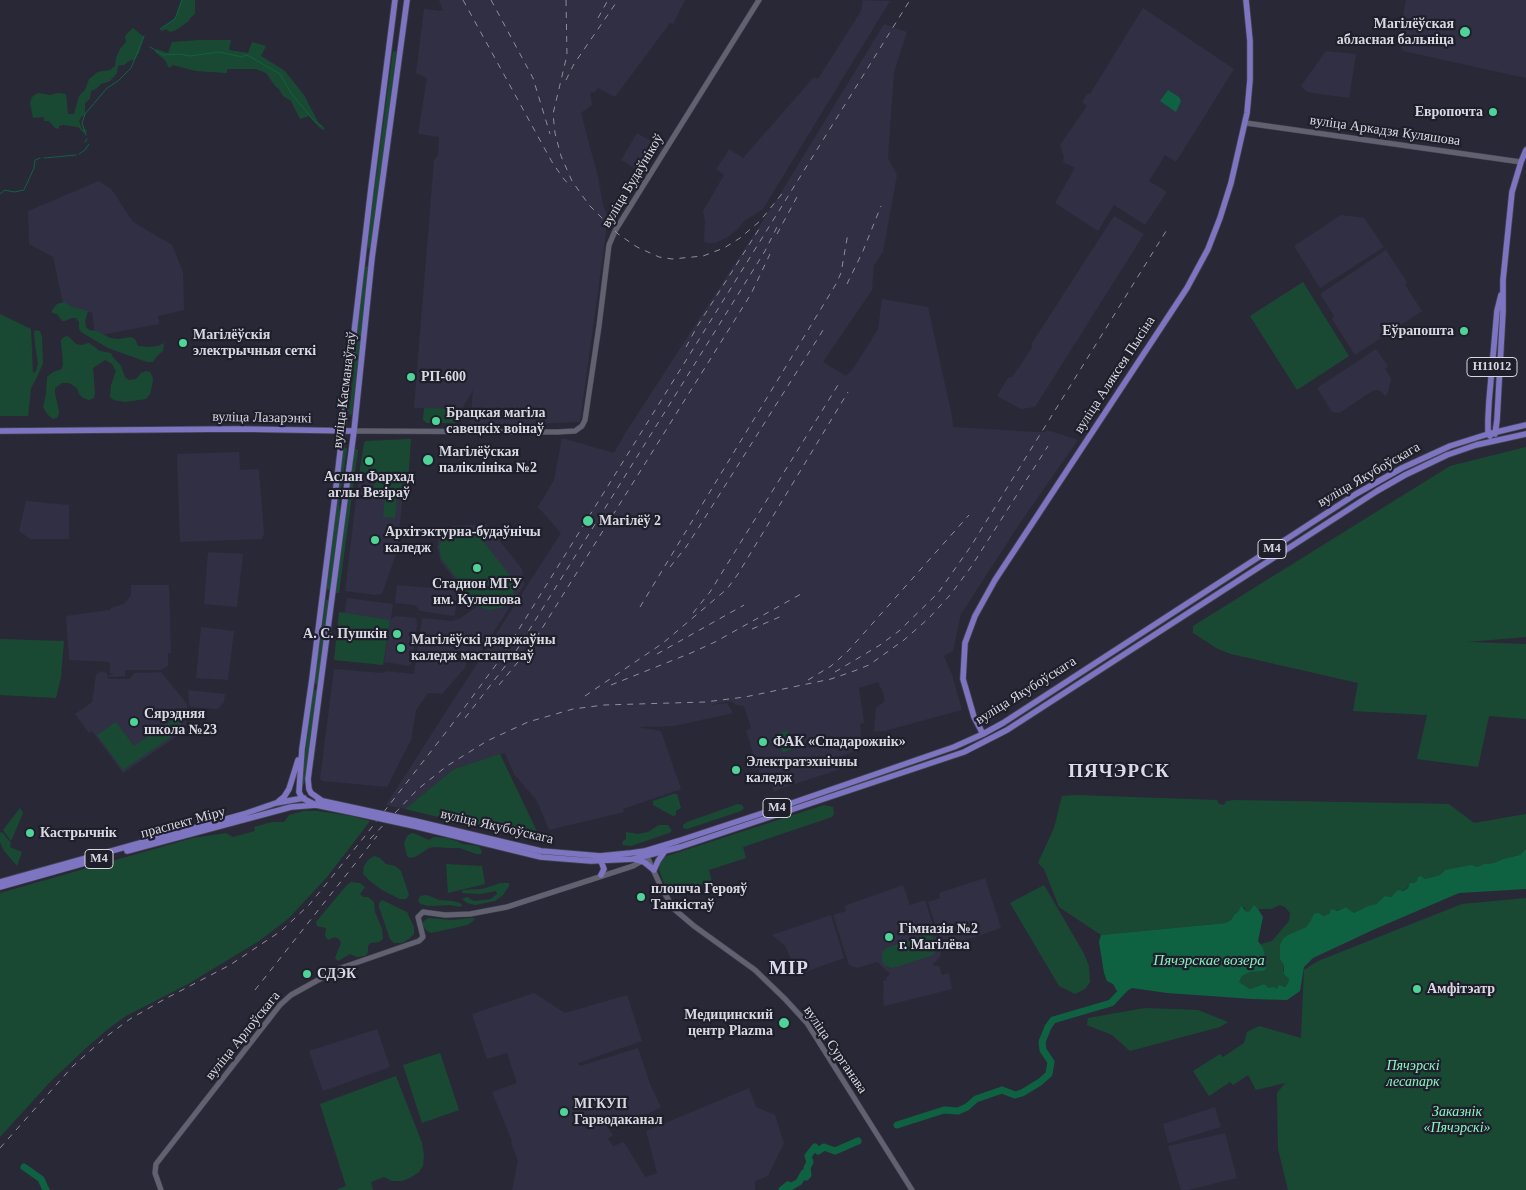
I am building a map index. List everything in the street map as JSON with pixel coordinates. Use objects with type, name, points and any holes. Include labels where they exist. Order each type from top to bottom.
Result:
[{"type":"main road","name":"вуліца Касманаўтаў","points":[[299,784],[395,0]]},
{"type":"main road","name":"вуліца Касманаўтаў","points":[[302,798],[308,783],[354,431],[374,248],[407,0]]},
{"type":"main road","name":"вуліца Будаўнікоў","points":[[582,426],[585,420],[609,245],[615,231],[759,0]]},
{"type":"main road","name":"вуліца Аляксея Пысіна","points":[[987,741],[974,717],[964,679],[965,643],[969,628],[995,580],[1172,311],[1200,265],[1220,218],[1246,123],[1250,80],[1250,41],[1246,0]]},
{"type":"main road","points":[[390,44],[401,46]]},
{"type":"main road","name":"вуліца Аркадзя Куляшова","points":[[1246,123],[1521,162]]},
{"type":"main road","name":"Н11012","points":[[1492,440],[1503,311],[1502,293],[1512,192],[1526,150]]},
{"type":"main road","points":[[364,247],[368,250],[374,248]]},
{"type":"main road","points":[[362,266],[368,263],[372,266]]},
{"type":"main road","name":"М4","points":[[1492,433],[1526,425]]},
{"type":"main road","name":"вуліца Лазарэнкі","points":[[0,431],[238,429],[557,432],[575,431],[582,426]]},
{"type":"main road","name":"вуліца Якубоўскага","points":[[320,804],[541,851],[600,858],[633,859],[954,746],[983,734],[1003,723],[1378,481],[1436,452],[1492,433]]},
{"type":"main road","name":"М4","points":[[1492,440],[1526,434]]},
{"type":"main road","name":"вуліца Якубоўскага","points":[[600,858],[665,851],[956,754],[987,741],[1029,716],[1377,491],[1405,475],[1448,455],[1492,440]]},
{"type":"main road","name":"вуліца Касманаўтаў","points":[[276,803],[284,797],[289,789],[302,749]]},
{"type":"main road","points":[[299,784],[300,789],[304,789],[308,783]]},
{"type":"main road","points":[[308,783],[311,793],[320,804]]},
{"type":"main road","points":[[278,810],[302,798],[299,784]]},
{"type":"main road","name":"праспект Міру","points":[[0,882],[244,814],[276,803],[302,798],[320,804]]},
{"type":"main road","name":"праспект Міру","points":[[0,887],[278,810],[300,805],[320,804]]},
{"type":"main road","points":[[633,859],[641,861],[654,870],[665,851]]},
{"type":"main road","points":[[601,875],[633,866],[641,861],[646,854]]},
{"type":"main road","name":"вуліца Сурганава","points":[[646,854],[662,889],[674,909],[694,926],[755,970],[798,1013],[811,1030],[912,1190]]},
{"type":"main road","points":[[600,858],[604,869],[601,875]]},
{"type":"main road","name":"вуліца Арлоўскага","points":[[161,1190],[156,1173],[156,1164],[280,1005],[291,995],[334,970],[422,939],[423,936],[418,917],[423,912],[445,915],[489,911],[507,907],[601,875]]},
{"type":"shaded area","points":[[439,0],[685,0],[673,24],[670,23],[615,97],[598,88],[595,92],[590,93],[592,105],[581,113],[598,177],[603,205],[610,222],[607,225],[580,422],[470,426],[473,390],[460,409],[414,408],[434,160],[438,155],[439,137],[418,134],[427,78],[416,73],[424,9],[443,11]]},
{"type":"shaded area","points":[[863,0],[890,1],[763,209],[744,221],[738,229],[726,238],[715,243],[704,242],[705,221],[703,211],[724,175],[716,169],[729,149],[743,158],[814,77],[818,79],[861,11]]},
{"type":"shaded area","name":"Магілёўская абласная бальніца","points":[[1406,0],[1526,0],[1526,78],[1403,51],[1400,46],[1406,18],[1403,16]]},
{"type":"shaded area","points":[[1143,8],[1234,69],[1176,162],[1165,155],[1149,181],[1167,192],[1145,225],[1114,205],[1098,231],[1055,203],[1075,168],[1063,162],[1064,157],[1060,145],[1087,106],[1082,102],[1088,93],[1090,94]]},
{"type":"shaded area","points":[[884,24],[907,32],[894,72],[888,158],[897,175],[883,252],[874,265],[872,290],[823,362],[846,376],[853,369],[878,329],[882,299],[928,307],[953,427],[1036,432],[1045,432],[1047,430],[1078,440],[1022,520],[961,614],[953,651],[944,656],[952,675],[962,710],[874,732],[876,708],[885,701],[883,693],[878,682],[859,688],[864,723],[860,724],[861,737],[864,748],[839,757],[843,768],[774,791],[771,782],[763,784],[746,731],[751,728],[744,706],[736,705],[731,701],[707,705],[727,703],[733,713],[674,726],[638,727],[661,731],[681,789],[623,809],[624,812],[549,830],[537,801],[514,774],[505,753],[454,769],[405,809],[386,805],[561,533],[538,507],[554,480],[562,438],[614,453],[782,191]]},
{"type":"shaded area","points":[[1326,51],[1356,54],[1349,98],[1307,92],[1301,86]]},
{"type":"shaded area","points":[[637,133],[659,146],[643,173],[621,160]]},
{"type":"shaded area","points":[[99,181],[112,190],[133,222],[172,245],[183,272],[184,310],[158,316],[159,324],[95,336],[92,312],[65,313],[53,257],[29,244],[28,211]]},
{"type":"shaded area","points":[[1341,215],[1364,218],[1384,247],[1320,288],[1294,246]]},
{"type":"shaded area","points":[[1114,216],[1144,234],[1035,407],[1021,409],[997,396],[1008,378],[1013,376],[1032,348],[1032,343]]},
{"type":"shaded area","points":[[1386,250],[1407,282],[1405,285],[1422,311],[1355,355],[1332,319],[1334,316],[1320,294]]},
{"type":"shaded area","points":[[1376,349],[1388,366],[1385,369],[1391,378],[1388,393],[1385,396],[1381,391],[1374,390],[1339,413],[1332,412],[1317,388]]},
{"type":"shaded area","points":[[239,452],[240,470],[259,469],[264,534],[262,539],[180,542],[177,454]]},
{"type":"shaded area","name":"Архітэктурна-будаўнічы каледж","points":[[375,469],[405,476],[397,551],[382,594],[376,595],[345,591],[359,475]]},
{"type":"shaded area","points":[[26,501],[69,505],[69,539],[30,539],[19,531]]},
{"type":"shaded area","points":[[486,524],[522,569],[524,585],[475,661],[468,657],[465,668],[442,694],[428,693],[416,710],[411,740],[387,787],[323,781],[320,779],[334,669],[414,674],[422,618],[452,621],[459,619],[476,607],[441,562],[437,547],[438,541],[441,535],[452,526]]},
{"type":"shaded area","points":[[208,552],[243,554],[237,607],[204,604]]},
{"type":"shaded area","points":[[131,585],[169,585],[171,653],[168,653],[168,666],[161,670],[125,670],[125,676],[109,677],[109,675],[113,674],[110,673],[110,662],[69,660],[66,616],[110,610],[124,604],[131,595]]},
{"type":"shaded area","points":[[397,585],[455,590],[457,592],[455,615],[420,611],[415,605],[395,603]]},
{"type":"shaded area","points":[[347,598],[393,604],[391,619],[396,616],[416,618],[417,624],[412,663],[408,666],[384,662],[390,620],[344,614]]},
{"type":"shaded area","points":[[201,627],[234,631],[228,680],[196,678]]},
{"type":"shaded area","name":"Сярэдняя школа №23","points":[[101,671],[107,673],[108,679],[129,679],[134,673],[161,672],[187,704],[186,730],[123,773],[92,731],[89,733],[75,714],[92,702],[96,675]]},
{"type":"shaded area","points":[[188,690],[225,694],[224,702],[218,709],[191,707]]},
{"type":"shaded area","points":[[985,878],[1001,928],[943,948],[928,902],[940,898],[939,893]]},
{"type":"shaded area","name":"Гімназія №2 г. Магілёва","points":[[903,885],[910,905],[925,900],[941,955],[932,965],[939,966],[942,975],[949,973],[952,989],[884,1006],[883,981],[887,980],[886,978],[890,974],[877,962],[857,968],[849,965],[833,915],[846,911],[844,906]]},
{"type":"shaded area","points":[[831,915],[844,958],[805,972],[796,969],[785,946],[772,935]]},
{"type":"shaded area","points":[[534,993],[565,1013],[627,995],[642,1041],[578,1063],[580,1066],[638,1048],[650,1084],[661,1107],[650,1113],[610,1124],[602,1119],[613,1135],[608,1139],[613,1146],[624,1142],[645,1177],[657,1173],[646,1131],[749,1088],[756,1107],[775,1115],[784,1143],[768,1176],[755,1181],[755,1190],[512,1190],[518,1161],[492,1092],[517,1083],[507,1053],[487,1059],[472,1014]]},
{"type":"shaded area","points":[[377,1029],[390,1067],[323,1091],[309,1051]]},
{"type":"shaded area","points":[[1215,1107],[1221,1127],[1168,1143],[1163,1124]]},
{"type":"shaded area","points":[[1225,1133],[1237,1178],[1181,1190],[1168,1146]]},
{"type":"green space","points":[[181,0],[195,0],[195,14],[176,30],[170,32],[166,29],[160,30],[176,17]]},
{"type":"green space","points":[[133,28],[144,37],[139,53],[135,59],[118,66],[117,73],[110,81],[101,84],[91,91],[90,99],[85,103],[85,115],[79,121],[82,129],[85,129],[87,132],[84,133],[78,127],[63,125],[59,126],[59,129],[55,128],[49,121],[44,121],[44,117],[33,118],[30,103],[32,97],[38,93],[50,95],[66,94],[68,114],[74,114],[79,96],[85,90],[89,79],[98,72],[110,70],[115,66],[120,49],[126,42],[125,36]]},
{"type":"green space","points":[[231,40],[229,50],[248,53],[252,42],[266,46],[261,56],[285,71],[304,95],[319,124],[325,128],[323,130],[320,128],[309,116],[300,119],[291,101],[283,96],[266,73],[256,69],[227,69],[227,73],[196,71],[173,65],[169,68],[165,60],[155,52],[156,49],[168,53],[172,42]]},
{"type":"green space","points":[[393,51],[396,53],[371,247],[369,248],[367,246]]},
{"type":"green space","points":[[368,266],[352,415],[349,414],[354,371],[353,363],[364,269]]},
{"type":"green space","points":[[1303,282],[1349,356],[1297,390],[1250,316]]},
{"type":"green space","points":[[64,302],[73,307],[88,311],[85,321],[86,327],[89,330],[97,331],[110,338],[131,337],[135,339],[138,346],[158,346],[164,343],[163,351],[153,362],[147,362],[108,348],[81,332],[76,318],[62,321],[57,314],[52,313],[57,304]]},
{"type":"green space","points":[[0,314],[31,329],[33,373],[36,371],[38,363],[35,330],[40,331],[42,337],[43,363],[31,388],[28,416],[0,416]]},
{"type":"green space","points":[[68,336],[76,344],[89,343],[100,351],[111,353],[121,366],[125,377],[129,380],[136,379],[141,373],[146,371],[150,372],[153,378],[150,394],[146,399],[125,402],[114,400],[110,397],[111,385],[116,371],[112,364],[105,360],[93,368],[94,398],[89,400],[83,398],[77,388],[69,383],[62,383],[55,388],[59,411],[58,417],[53,419],[43,407],[47,377],[53,372],[62,369],[61,340]]},
{"type":"green space","points":[[463,407],[456,423],[427,423],[423,420],[424,408],[460,409]]},
{"type":"green space","points":[[411,439],[407,495],[374,490],[375,469],[359,475],[364,443],[366,441]]},
{"type":"green space","points":[[1526,447],[1526,637],[1467,642],[1526,644],[1526,719],[1489,716],[1478,767],[1417,759],[1427,715],[1353,711],[1358,683],[1231,654],[1218,649],[1193,633],[1193,626],[1450,466]]},
{"type":"green space","points":[[344,448],[347,448],[339,504],[340,513],[330,589],[328,590],[326,589]]},
{"type":"green space","points":[[354,448],[358,450],[339,593],[337,593],[335,592]]},
{"type":"green space","points":[[385,496],[397,497],[395,518],[383,517]]},
{"type":"green space","name":"Стадион МГУ им. Кулешова","points":[[458,527],[475,531],[512,578],[513,596],[501,608],[489,610],[478,606],[441,558],[439,547],[443,536],[448,531]]},
{"type":"green space","points":[[326,599],[329,601],[318,684],[314,684]]},
{"type":"green space","points":[[339,612],[390,620],[383,665],[334,660]]},
{"type":"green space","points":[[0,639],[64,641],[61,677],[56,698],[0,695]]},
{"type":"green space","points":[[313,690],[317,690],[304,785],[302,784]]},
{"type":"green space","points":[[176,717],[184,728],[123,770],[97,735],[116,722],[134,746]]},
{"type":"green space","points":[[787,730],[794,748],[783,753],[775,735]]},
{"type":"green space","points":[[500,754],[542,842],[405,809],[454,769]]},
{"type":"green space","points":[[677,794],[681,808],[676,811],[676,815],[673,816],[653,805],[653,801]]},
{"type":"green space","points":[[1062,796],[1217,800],[1219,804],[1224,805],[1226,801],[1235,800],[1449,804],[1474,823],[1526,814],[1526,849],[1520,855],[1494,863],[1477,867],[1445,870],[1440,875],[1425,879],[1421,876],[1402,891],[1391,897],[1385,896],[1376,904],[1354,913],[1346,907],[1311,920],[1306,927],[1288,935],[1280,959],[1284,965],[1283,970],[1289,979],[1288,983],[1277,990],[1269,988],[1264,984],[1250,989],[1239,982],[1242,976],[1250,972],[1263,971],[1266,960],[1261,944],[1272,941],[1289,921],[1290,913],[1285,907],[1280,905],[1271,909],[1258,909],[1254,906],[1250,912],[1247,912],[1244,907],[1226,923],[1101,935],[1059,907],[1044,869],[1038,863],[1054,828]]},
{"type":"green space","points":[[738,804],[744,808],[741,811],[687,829],[683,828],[683,825],[687,822]]},
{"type":"green space","points":[[824,805],[833,807],[834,814],[832,817],[743,847],[746,858],[709,870],[712,882],[669,896],[659,870],[661,858]]},
{"type":"green space","points":[[20,808],[23,813],[11,841],[3,830]]},
{"type":"green space","points":[[304,811],[351,816],[370,821],[327,877],[289,918],[259,941],[188,984],[126,1016],[108,1029],[50,1082],[0,1137],[0,893],[193,838],[226,833],[233,837],[255,831],[254,827],[272,822],[284,822],[289,815]]},
{"type":"green space","points":[[659,825],[668,825],[672,831],[631,846],[623,845],[622,842],[626,839],[626,832],[638,834],[648,832]]},
{"type":"green space","points":[[2,832],[11,843],[10,847],[22,852],[17,866],[4,851],[0,842],[0,833]]},
{"type":"green space","points":[[413,833],[429,840],[434,837],[446,838],[462,844],[479,846],[482,852],[481,854],[476,854],[460,848],[434,847],[410,858],[407,856],[404,843],[408,835]]},
{"type":"green space","points":[[374,856],[401,871],[409,895],[406,899],[400,899],[382,890],[363,874],[364,866]]},
{"type":"green space","points":[[446,864],[482,866],[485,884],[448,893]]},
{"type":"green space","points":[[351,882],[360,883],[365,887],[360,894],[374,902],[383,939],[379,942],[370,943],[365,956],[357,957],[350,954],[338,961],[335,958],[341,943],[339,939],[334,937],[328,940],[325,936],[326,928],[317,926],[316,922]]},
{"type":"green space","points":[[501,883],[509,883],[509,886],[503,895],[495,901],[475,905],[467,903],[462,899],[467,897],[474,901],[491,899],[497,894],[496,891],[480,894],[462,893],[463,890],[482,889]]},
{"type":"green space","points":[[1044,885],[1083,952],[1089,966],[1090,982],[1085,989],[1075,994],[1059,986],[1010,903]]},
{"type":"green space","points":[[427,895],[439,900],[462,904],[461,907],[450,905],[428,906],[418,901],[420,896]]},
{"type":"green space","name":"Пячэрскі лесапарк","points":[[1526,898],[1526,1190],[1288,1190],[1278,1149],[1277,1093],[1285,1083],[1256,1090],[1248,1075],[1233,1085],[1230,1082],[1209,1096],[1193,1071],[1220,1054],[1223,1057],[1244,1043],[1247,1032],[1259,1026],[1301,1038],[1304,970],[1318,961],[1462,904]]},
{"type":"green space","points":[[382,900],[407,912],[414,927],[414,934],[409,939],[402,943],[394,943],[390,939],[379,907],[379,903]]},
{"type":"green space","points":[[428,918],[475,919],[467,925],[431,933],[423,926],[423,922]]},
{"type":"green space","points":[[924,935],[931,936],[936,941],[937,947],[934,954],[893,968],[883,964],[882,953],[886,948]]},
{"type":"green space","points":[[1145,1008],[1198,1010],[1228,1022],[1220,1027],[1130,1051],[1112,1035],[1087,1025],[1088,1018]]},
{"type":"green space","points":[[440,1053],[459,1110],[422,1123],[403,1065]]},
{"type":"green space","points":[[396,1076],[422,1143],[423,1166],[419,1172],[402,1181],[392,1181],[384,1177],[371,1182],[373,1190],[336,1190],[346,1186],[320,1104]]},
{"type":"water","points":[[1168,90],[1179,97],[1181,101],[1176,112],[1160,101]]},
{"type":"water","name":"Пячэрскае возера","points":[[1526,849],[1526,889],[1459,893],[1375,929],[1313,958],[1304,967],[1300,991],[1287,1000],[1167,993],[1132,988],[1123,993],[1117,991],[1113,984],[1107,981],[1104,973],[1099,942],[1101,935],[1226,923],[1239,911],[1241,906],[1247,912],[1254,905],[1263,917],[1258,941],[1263,948],[1266,969],[1250,972],[1242,976],[1239,982],[1250,989],[1264,984],[1269,988],[1274,987],[1277,989],[1279,985],[1285,987],[1289,979],[1284,974],[1284,965],[1280,959],[1280,945],[1288,935],[1306,927],[1314,914],[1319,913],[1323,916],[1330,913],[1331,909],[1337,911],[1346,907],[1354,913],[1376,904],[1385,896],[1391,897],[1398,890],[1403,891],[1408,888],[1410,883],[1417,881],[1418,877],[1421,876],[1425,879],[1440,875],[1445,870],[1472,865],[1477,867],[1494,863],[1520,855]]},
{"type":"waterway","points":[[160,29],[175,19],[182,0]]},
{"type":"waterway","points":[[86,135],[82,123],[85,114],[107,88],[118,81],[131,68],[144,36]]},
{"type":"waterway","points":[[150,47],[163,55],[180,54],[190,56],[219,52],[242,57],[245,55],[249,56],[280,74],[291,93],[315,122],[322,126]]},
{"type":"waterway","points":[[79,154],[89,144]]},
{"type":"waterway","points":[[44,158],[76,155]]},
{"type":"waterway","points":[[0,194],[5,190],[14,192],[24,190],[34,168],[35,160],[40,158]]},
{"type":"waterway","points":[[897,1125],[944,1110],[958,1111],[967,1107],[976,1099],[1002,1090],[1015,1095],[1022,1093],[1049,1074],[1051,1062],[1043,1050],[1042,1042],[1053,1020],[1111,1003],[1127,986]]},
{"type":"waterway","points":[[782,1190],[788,1185],[790,1187],[799,1182],[804,1173],[806,1177],[808,1175],[807,1168],[810,1162],[808,1156],[815,1147],[818,1151],[824,1147],[835,1151],[858,1141]]},
{"type":"waterway","points":[[24,1167],[41,1179],[46,1190]]},
{"type":"railway","points":[[463,0],[552,162],[571,187]]},
{"type":"railway","points":[[491,0],[533,78],[550,134]]},
{"type":"railway","points":[[566,0],[567,55],[553,114],[555,133],[561,156],[572,181],[589,205],[618,234],[637,247],[659,257],[672,259],[703,256],[724,248],[740,238],[760,221],[785,190]]},
{"type":"railway","points":[[598,18],[608,0]]},
{"type":"railway","points":[[566,80],[574,64],[618,0]]},
{"type":"railway","points":[[0,1148],[73,1066],[107,1036],[130,1019],[230,965],[281,931],[309,905],[365,836],[501,658],[910,0]]},
{"type":"railway","points":[[777,234],[798,195]]},
{"type":"railway","points":[[847,284],[881,206]]},
{"type":"railway","points":[[686,347],[761,226]]},
{"type":"railway","points":[[465,718],[513,656],[765,251],[777,227]]},
{"type":"railway","points":[[835,672],[880,645],[899,631],[938,593],[971,546],[1168,228]]},
{"type":"railway","points":[[640,607],[836,284],[841,273],[848,233]]},
{"type":"railway","points":[[499,685],[531,646],[751,294],[770,254]]},
{"type":"railway","points":[[670,567],[699,527],[825,327]]},
{"type":"railway","points":[[693,613],[710,592],[838,385]]},
{"type":"railway","points":[[585,696],[663,643],[727,589],[738,574],[848,392]]},
{"type":"railway","points":[[370,839],[418,789],[447,766],[487,741],[528,722],[573,709],[604,705],[705,702],[745,697],[831,679],[869,665],[904,640],[929,618],[951,594],[971,567],[1048,446]]},
{"type":"railway","points":[[808,680],[831,666],[848,651],[969,515]]},
{"type":"railway","points":[[611,685],[715,642],[801,594]]},
{"type":"railway","points":[[657,654],[744,605]]},
{"type":"railway","points":[[752,629],[784,615]]},
{"type":"railway","points":[[255,990],[377,836]]},
{"type":"place","name":"Магілёўская абласная бальніца","points":[[1465,32]]},
{"type":"place","name":"Европочта","points":[[1493,112]]},
{"type":"place","name":"Еўрапошта","points":[[1464,331]]},
{"type":"place","name":"Магілёўскія электрычныя сеткі","points":[[183,343]]},
{"type":"place","name":"РП-600","points":[[411,377]]},
{"type":"place","name":"Брацкая магіла савецкіх воінаў","points":[[436,421]]},
{"type":"place","name":"Магілёўская паліклініка №2","points":[[428,460]]},
{"type":"place","name":"Аслан Фархад аглы Везіраў","points":[[369,461]]},
{"type":"place","name":"Магілёў 2","points":[[588,521]]},
{"type":"place","name":"Архітэктурна-будаўнічы каледж","points":[[375,540]]},
{"type":"place","name":"Стадион МГУ им. Кулешова","points":[[477,568]]},
{"type":"place","name":"А. С. Пушкін","points":[[397,634]]},
{"type":"place","name":"Магілёўскі дзяржаўны каледж мастацтваў","points":[[401,648]]},
{"type":"place","name":"Сярэдняя школа №23","points":[[134,722]]},
{"type":"place","name":"ФАК «Спадарожнік»","points":[[763,742]]},
{"type":"place","name":"Электратэхнічны каледж","points":[[736,770]]},
{"type":"place","name":"Кастрычнік","points":[[30,833]]},
{"type":"place","name":"плошча Герояў Танкістаў","points":[[641,897]]},
{"type":"place","name":"Гімназія №2 г. Магілёва","points":[[889,937]]},
{"type":"place","name":"СДЭК","points":[[307,974]]},
{"type":"place","name":"Амфітэатр","points":[[1417,989]]},
{"type":"place","name":"Медицинский центр Plazma","points":[[784,1023]]},
{"type":"place","name":"МГКУП Гарводаканал","points":[[564,1112]]},
{"type":"district","name":"ПЯЧЭРСК","points":[[1119,772]]},
{"type":"district","name":"МІР","points":[[789,969]]},
{"type":"park label","name":"Заказнік «Пячэрскі»","points":[[1457,1120]]}]
